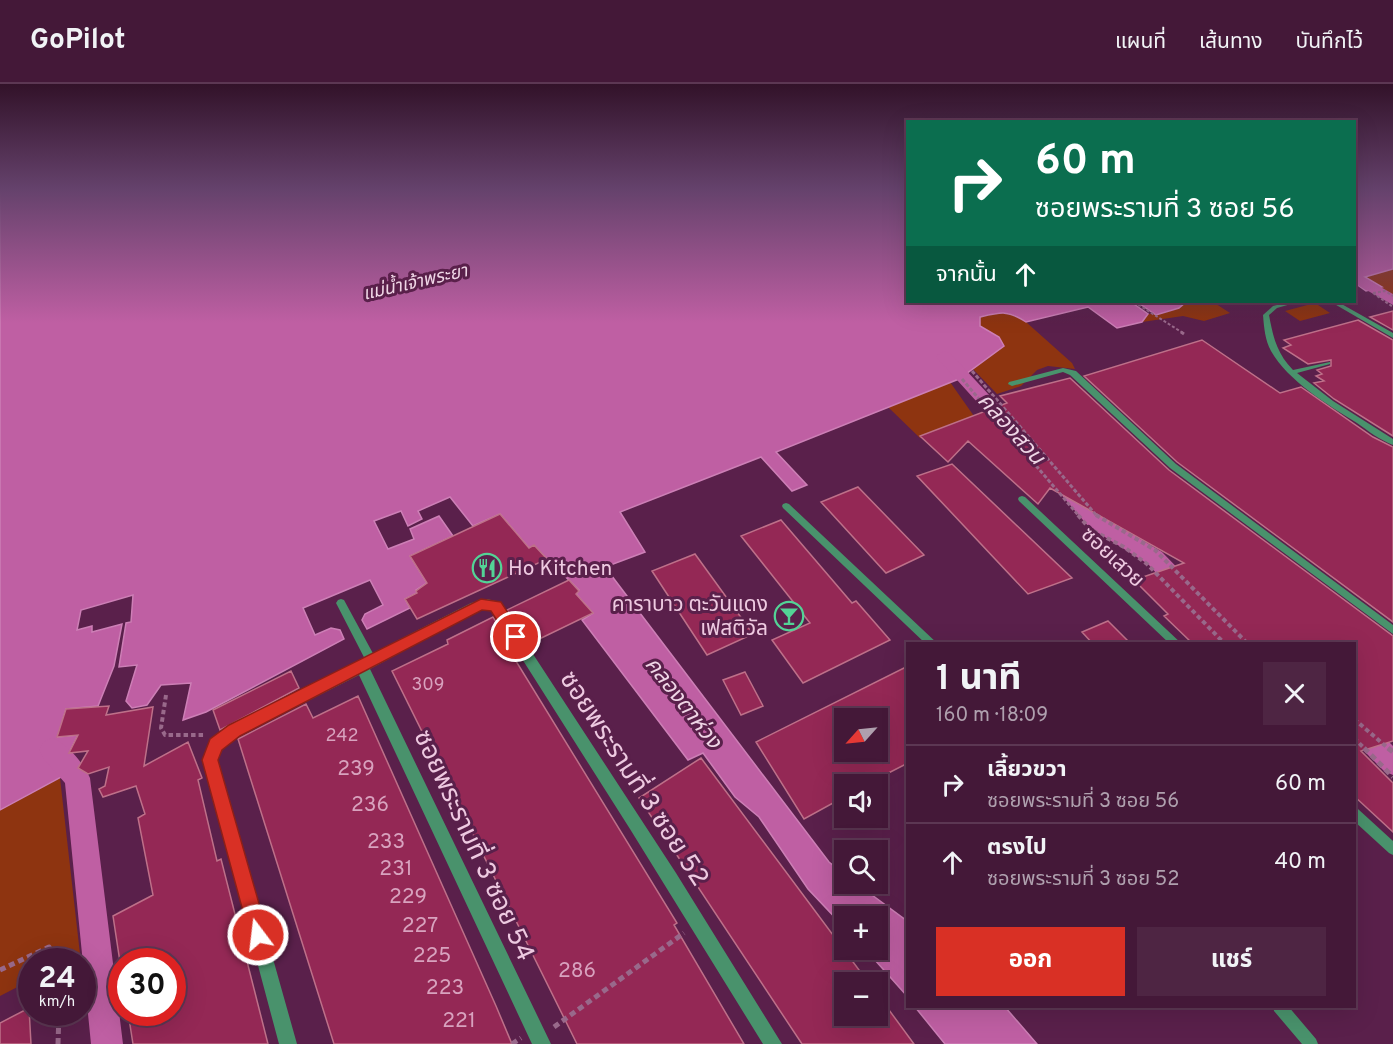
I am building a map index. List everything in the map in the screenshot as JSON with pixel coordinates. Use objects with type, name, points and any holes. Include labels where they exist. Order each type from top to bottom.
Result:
[{"type":"street","name":"ซอยพระรามที่ 3 ซอย 52","points":[[367,665],[476,607],[487,604],[495,606],[699,922],[773,1044]]},
{"type":"street","points":[[288,1044],[210,760],[216,745],[224,737],[367,665]]},
{"type":"street","name":"ซอยพระรามที่ 3 ซอย 54","points":[[367,665],[540,1041]]},
{"type":"lane","points":[[1291,303],[1275,307],[1266,315],[1276,354],[1292,372],[1356,420],[1393,442]]},
{"type":"lane","points":[[1336,303],[1393,336]]},
{"type":"lane","points":[[1292,372],[1328,363]]},
{"type":"lane","points":[[1012,384],[1063,370],[1073,373],[1173,466],[1393,630]]},
{"type":"lane","name":"ซอยเสวย","points":[[1022,499],[1175,642]]},
{"type":"lane","points":[[786,506],[931,642]]},
{"type":"lane","points":[[341,603],[367,665]]},
{"type":"lane","points":[[1356,815],[1393,849]]},
{"type":"lane","points":[[1281,1008],[1311,1044]]},
{"type":"path","points":[[1393,296],[1385,291],[1373,294],[1393,307]]},
{"type":"path","points":[[1136,303],[1184,334]]},
{"type":"path","points":[[972,371],[1098,517],[1155,550],[1246,642]]},
{"type":"path","points":[[962,379],[1090,529],[1124,547],[1147,564],[1223,642]]},
{"type":"path","points":[[166,695],[161,728],[165,735],[179,737],[199,734],[224,737]]},
{"type":"path","points":[[1356,721],[1393,752]]},
{"type":"path","points":[[1356,740],[1393,777]]},
{"type":"path","points":[[540,1041],[699,922]]},
{"type":"path","points":[[0,970],[18,962]]},
{"type":"path","points":[[58,1044],[59,1026]]},
{"type":"shaded area","points":[[1393,269],[1393,295],[1364,277]]},
{"type":"shaded area","points":[[1185,303],[1215,303],[1230,313],[1204,321],[1183,316],[1142,322],[1148,314],[1169,312]]},
{"type":"shaded area","points":[[1315,303],[1330,313],[1300,321],[1285,311]]},
{"type":"shaded area","points":[[1013,313],[1026,322],[1072,363],[1075,369],[1048,366],[1037,370],[1021,386],[997,394],[972,368],[988,359],[999,337],[980,326],[980,317]]},
{"type":"shaded area","points":[[950,382],[976,419],[920,438],[888,407]]},
{"type":"shaded area","points":[[60,778],[79,948],[18,948],[18,987],[0,996],[0,810]]},
{"type":"water","points":[[0,234],[906,234],[906,303],[1132,303],[1148,314],[1142,322],[1117,328],[1088,307],[1026,322],[1014,315],[1004,313],[980,317],[980,326],[999,337],[1004,346],[959,379],[776,452],[807,485],[792,491],[761,457],[620,512],[645,552],[605,567],[834,866],[834,894],[871,894],[887,906],[834,906],[834,916],[808,889],[759,817],[735,797],[703,753],[688,760],[582,620],[593,613],[576,594],[579,590],[534,546],[529,548],[500,514],[473,526],[450,497],[418,511],[422,519],[408,526],[401,511],[374,521],[388,549],[414,539],[410,529],[439,516],[453,536],[410,556],[427,583],[416,590],[417,593],[405,599],[410,608],[367,629],[362,620],[365,614],[383,605],[370,580],[303,608],[315,635],[331,628],[340,630],[344,639],[206,712],[183,720],[191,683],[161,685],[147,705],[132,708],[126,701],[137,665],[119,667],[126,623],[131,622],[133,595],[81,610],[77,630],[92,626],[92,632],[122,624],[114,666],[98,706],[66,709],[58,737],[78,735],[66,759],[78,768],[0,810]]},
{"type":"water","points":[[1356,234],[1393,234],[1393,269],[1365,277],[1382,287],[1366,291],[1356,284]]},
{"type":"water","points":[[1138,303],[1185,303],[1179,308],[1156,315]]},
{"type":"water","points":[[888,907],[906,920],[906,995],[875,960],[888,960]]},
{"type":"water","points":[[916,1008],[1006,1008],[1037,1044],[945,1044]]},
{"type":"building","points":[[1393,311],[1393,330],[1370,317]]},
{"type":"building","points":[[1358,320],[1393,340],[1393,436],[1334,399],[1314,383],[1324,381],[1316,376],[1322,374],[1317,370],[1331,366],[1331,360],[1308,364],[1283,348],[1291,345],[1284,340]]},
{"type":"building","points":[[1202,340],[1280,393],[1301,387],[1373,437],[1393,447],[1393,622],[1177,462],[1084,376]]},
{"type":"building","points":[[1070,378],[1169,470],[1393,636],[1393,741],[1361,751],[1393,783],[1393,832],[1356,798],[1356,642],[1191,642],[1164,616],[1168,614],[1134,580],[1184,563],[1050,488],[1038,504],[968,441],[948,462],[920,436],[1007,403],[1000,396]]},
{"type":"building","points":[[952,464],[1072,578],[1028,594],[917,476]]},
{"type":"building","points":[[858,487],[924,555],[886,573],[821,502]]},
{"type":"building","name":"Ho Kitchen","points":[[500,514],[529,548],[534,545],[547,559],[417,619],[405,599],[417,593],[416,591],[427,583],[410,556]]},
{"type":"building","points":[[781,520],[852,603],[856,601],[890,640],[803,683],[772,640],[810,623],[741,536]]},
{"type":"building","points":[[695,554],[753,634],[707,655],[652,571]]},
{"type":"building","points":[[569,580],[579,591],[576,594],[593,613],[529,644],[507,610]]},
{"type":"building","points":[[493,617],[515,651],[511,653],[677,923],[674,925],[744,1044],[577,1044],[392,671],[448,644],[447,640]]},
{"type":"building","points":[[1108,621],[1129,642],[1091,642],[1082,632]]},
{"type":"building","points":[[906,667],[906,764],[887,774],[834,774],[834,802],[804,819],[756,742]]},
{"type":"building","points":[[291,671],[299,688],[220,730],[213,710]]},
{"type":"building","points":[[745,672],[763,706],[741,715],[723,680]]},
{"type":"building","points":[[358,696],[512,1044],[334,1044],[238,739],[306,704],[313,718]]},
{"type":"building","points":[[109,706],[106,715],[153,707],[144,766],[188,742],[202,778],[198,780],[217,861],[221,859],[268,1044],[133,1044],[130,1026],[186,1026],[186,948],[118,948],[113,916],[153,895],[138,818],[145,814],[136,786],[103,797],[99,789],[105,786],[109,767],[88,774],[78,768],[88,751],[69,753],[78,735],[57,737],[66,709]]},
{"type":"building","points":[[701,758],[834,936],[834,960],[852,960],[861,972],[834,972],[834,1026],[888,1026],[888,1009],[914,1044],[802,1044],[639,798]]},
{"type":"building","points":[[18,1014],[18,1026],[30,1026],[31,1044],[0,1044],[0,1023]]},
{"type":"waterway","points":[[1356,277],[1393,301]]},
{"type":"waterway","name":"คลองสวน","points":[[944,356],[1012,430]]},
{"type":"waterway","name":"คลองสวน","points":[[1062,484],[1096,522],[1155,558],[1185,590]]},
{"type":"waterway","name":"คลองสวน","points":[[1357,727],[1393,763]]},
{"type":"waterway","points":[[52,750],[77,778],[107,1044]]},
{"type":"place","name":"Ho Kitchen","points":[[487,568]]},
{"type":"place","name":"คาราบาว ตะวันแดง เฟสติวัล","points":[[789,616]]},
{"type":"route","points":[[258,935],[210,760],[216,745],[235,731],[481,604],[495,606],[516,637]]},
{"type":"water label","name":"แม่น้ำเจ้าพระยา","points":[[415,282]]},
{"type":"water label","name":"คลองตาห่วง","points":[[684,702]]}]
